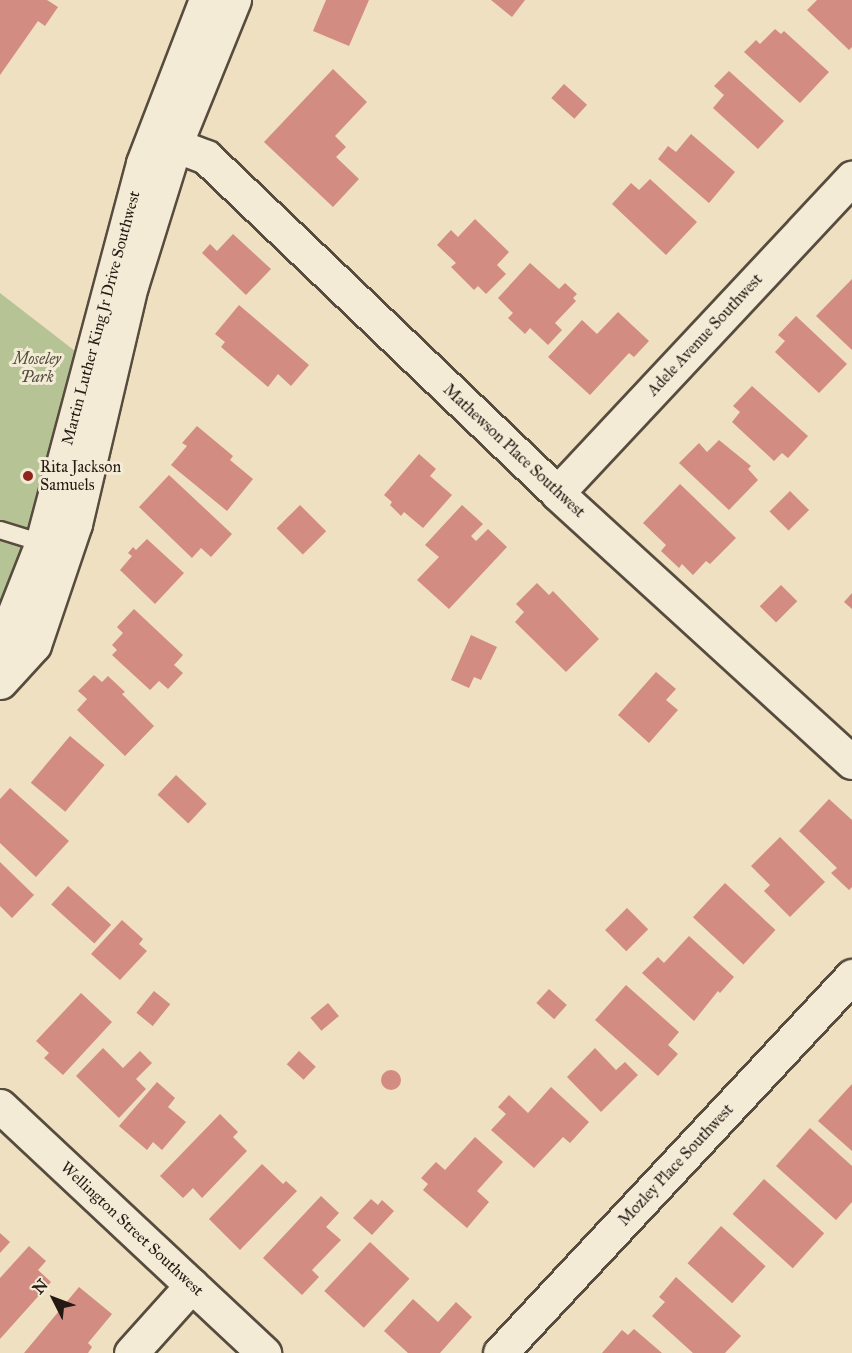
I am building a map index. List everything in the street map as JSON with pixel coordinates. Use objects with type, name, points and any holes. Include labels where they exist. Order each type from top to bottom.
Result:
[{"type":"street","name":"Martin Luther King Jr Drive Southwest","points":[[2,679],[5,636],[42,543],[143,163],[206,0]]},
{"type":"street","name":"Martin Luther King Jr Drive Southwest","points":[[2,679],[34,645],[66,551],[131,286],[175,145],[234,0]]},
{"type":"street","name":"Mathewson Place Southwest","points":[[175,145],[206,157],[558,493],[852,762]]},
{"type":"street","name":"Adele Avenue Southwest","points":[[558,493],[852,178]]},
{"type":"street","name":"Mozley Place Southwest","points":[[500,1353],[852,976]]},
{"type":"street","name":"Wellington Street Southwest","points":[[0,1106],[264,1353]]},
{"type":"street","points":[[131,1353],[192,1285]]},
{"type":"lane","points":[[0,530],[42,543]]},
{"type":"green space","name":"Moseley Park","points":[[0,293],[75,351],[50,636],[0,681]]},
{"type":"building","points":[[0,0],[47,0],[58,7],[45,26],[38,21],[0,75]]},
{"type":"building","points":[[326,0],[369,0],[349,46],[313,31]]},
{"type":"building","points":[[491,0],[525,0],[512,17]]},
{"type":"building","points":[[817,0],[852,0],[852,47],[849,50],[807,10]]},
{"type":"building","points":[[775,29],[781,34],[784,31],[829,72],[800,103],[744,52],[756,40],[760,44]]},
{"type":"building","points":[[333,69],[367,102],[335,136],[346,147],[336,157],[359,179],[333,207],[264,142]]},
{"type":"building","points":[[729,71],[784,121],[758,149],[713,108],[724,95],[714,86]]},
{"type":"building","points":[[564,84],[587,105],[574,119],[551,98]]},
{"type":"building","points":[[691,134],[735,172],[709,203],[658,159],[668,146],[676,152]]},
{"type":"building","points":[[650,179],[697,222],[666,255],[612,204],[631,183],[639,190]]},
{"type":"building","points":[[475,219],[509,252],[497,265],[506,274],[486,294],[478,286],[474,290],[451,267],[456,263],[437,245],[451,230],[458,237]]},
{"type":"building","points":[[233,234],[271,269],[246,295],[202,253],[210,244],[217,251]]},
{"type":"building","points":[[530,263],[559,289],[565,283],[577,294],[573,298],[576,301],[555,323],[562,330],[548,345],[530,328],[525,334],[508,318],[513,313],[498,298]]},
{"type":"building","points":[[852,279],[852,350],[816,316]]},
{"type":"building","points":[[239,305],[309,365],[291,386],[278,374],[268,387],[221,347],[225,342],[215,334]]},
{"type":"building","points":[[618,312],[649,341],[634,357],[629,353],[590,395],[548,357],[582,320],[597,334]]},
{"type":"building","points":[[796,316],[847,364],[819,393],[775,352],[785,341],[778,335]]},
{"type":"building","points":[[752,386],[808,436],[788,458],[782,453],[774,461],[732,422],[740,412],[733,406]]},
{"type":"building","points":[[197,426],[233,456],[230,460],[253,479],[227,511],[171,465],[187,446],[182,443]]},
{"type":"building","points":[[719,440],[751,466],[748,469],[758,480],[729,510],[679,463],[699,443],[707,452]]},
{"type":"building","points":[[419,454],[436,469],[430,476],[452,495],[423,528],[404,512],[401,516],[390,505],[392,502],[384,495]]},
{"type":"building","points":[[169,475],[232,534],[211,557],[201,548],[192,558],[139,507]]},
{"type":"building","points":[[680,484],[736,538],[710,564],[706,561],[693,575],[682,564],[679,568],[661,551],[666,545],[643,523]]},
{"type":"building","points":[[790,491],[809,510],[789,531],[769,512]]},
{"type":"building","points":[[300,505],[326,531],[303,554],[277,528]]},
{"type":"building","points":[[462,505],[483,524],[471,536],[476,541],[488,529],[507,547],[449,609],[417,580],[439,557],[425,545]]},
{"type":"building","points":[[147,539],[184,573],[155,604],[120,570],[132,556],[128,553],[133,547],[136,550]]},
{"type":"building","points":[[537,583],[549,595],[553,591],[599,639],[566,672],[515,622],[524,612],[516,604]]},
{"type":"building","points":[[781,585],[797,601],[776,622],[760,606]]},
{"type":"building","points":[[852,593],[852,609],[844,602]]},
{"type":"building","points":[[134,609],[183,655],[174,665],[183,673],[168,689],[159,681],[150,690],[112,655],[117,650],[112,645],[123,633],[117,627]]},
{"type":"building","points":[[471,635],[497,647],[481,680],[474,677],[469,688],[451,680]]},
{"type":"building","points":[[656,672],[676,689],[666,700],[678,710],[649,743],[618,715]]},
{"type":"building","points":[[94,675],[102,682],[108,676],[125,692],[122,694],[154,726],[125,756],[77,710],[87,699],[78,691]]},
{"type":"building","points":[[70,736],[104,765],[65,812],[31,783]]},
{"type":"building","points":[[176,775],[207,804],[188,823],[158,795]]},
{"type":"building","points":[[10,788],[69,841],[36,877],[0,843],[0,799]]},
{"type":"building","points":[[829,799],[852,820],[852,887],[849,890],[831,873],[837,868],[799,831]]},
{"type":"building","points":[[780,837],[825,882],[790,917],[764,891],[770,885],[751,866]]},
{"type":"building","points":[[0,862],[34,895],[12,918],[0,906]]},
{"type":"building","points":[[725,883],[775,930],[743,964],[693,917]]},
{"type":"building","points":[[68,886],[111,925],[94,943],[51,905]]},
{"type":"building","points":[[627,908],[648,929],[626,951],[605,930]]},
{"type":"building","points":[[122,920],[143,939],[139,944],[147,951],[120,980],[91,954]]},
{"type":"building","points":[[689,936],[734,977],[720,993],[718,991],[694,1021],[642,973],[658,957],[664,963]]},
{"type":"building","points":[[626,985],[679,1032],[668,1045],[678,1054],[658,1076],[595,1020]]},
{"type":"building","points":[[549,989],[567,1005],[554,1019],[536,1003]]},
{"type":"building","points":[[154,991],[170,1004],[153,1026],[136,1013]]},
{"type":"building","points":[[81,993],[112,1022],[63,1075],[44,1058],[49,1053],[36,1041]]},
{"type":"building","points":[[328,1003],[339,1016],[321,1031],[310,1018]]},
{"type":"building","points":[[103,1048],[123,1068],[140,1051],[152,1063],[136,1079],[146,1089],[119,1118],[76,1076]]},
{"type":"building","points":[[595,1048],[616,1070],[625,1062],[638,1075],[601,1112],[567,1077]]},
{"type":"building","points":[[299,1051],[316,1067],[304,1080],[287,1064]]},
{"type":"building","points":[[391,1070],[398,1073],[401,1080],[398,1087],[391,1090],[384,1087],[381,1080],[384,1073]]},
{"type":"building","points":[[157,1082],[175,1098],[168,1107],[186,1122],[162,1150],[153,1142],[147,1150],[119,1126]]},
{"type":"building","points":[[852,1084],[852,1151],[818,1121]]},
{"type":"building","points":[[551,1087],[589,1122],[570,1143],[563,1137],[534,1168],[491,1130],[506,1114],[498,1107],[509,1095],[528,1113]]},
{"type":"building","points":[[220,1114],[238,1132],[233,1137],[247,1151],[202,1198],[193,1188],[183,1198],[160,1176]]},
{"type":"building","points":[[810,1128],[852,1166],[852,1202],[836,1220],[776,1166]]},
{"type":"building","points":[[475,1137],[503,1162],[477,1191],[489,1202],[467,1228],[423,1190],[428,1184],[421,1178],[436,1162],[445,1170]]},
{"type":"building","points":[[262,1164],[283,1184],[286,1181],[297,1191],[240,1250],[209,1219]]},
{"type":"building","points":[[764,1179],[824,1233],[793,1268],[733,1214]]},
{"type":"building","points":[[321,1196],[339,1213],[326,1227],[341,1240],[312,1270],[319,1277],[302,1295],[263,1258]]},
{"type":"building","points":[[371,1199],[378,1205],[382,1200],[394,1211],[372,1235],[353,1218]]},
{"type":"building","points":[[721,1226],[766,1266],[732,1303],[688,1263]]},
{"type":"building","points":[[0,1233],[10,1242],[0,1253]]},
{"type":"building","points":[[370,1242],[409,1279],[364,1328],[324,1291]]},
{"type":"building","points":[[29,1246],[46,1261],[38,1270],[51,1282],[0,1339],[0,1278]]},
{"type":"building","points":[[676,1277],[741,1336],[725,1353],[693,1353],[652,1316],[665,1302],[659,1297]]},
{"type":"building","points":[[79,1287],[112,1314],[88,1343],[92,1347],[88,1353],[24,1353]]},
{"type":"building","points":[[413,1299],[438,1322],[456,1302],[472,1317],[440,1353],[408,1353],[384,1331]]},
{"type":"building","points":[[634,1329],[662,1353],[602,1353],[622,1330],[628,1335]]},
{"type":"place","name":"Rita Jackson Samuels","points":[[28,476]]}]
